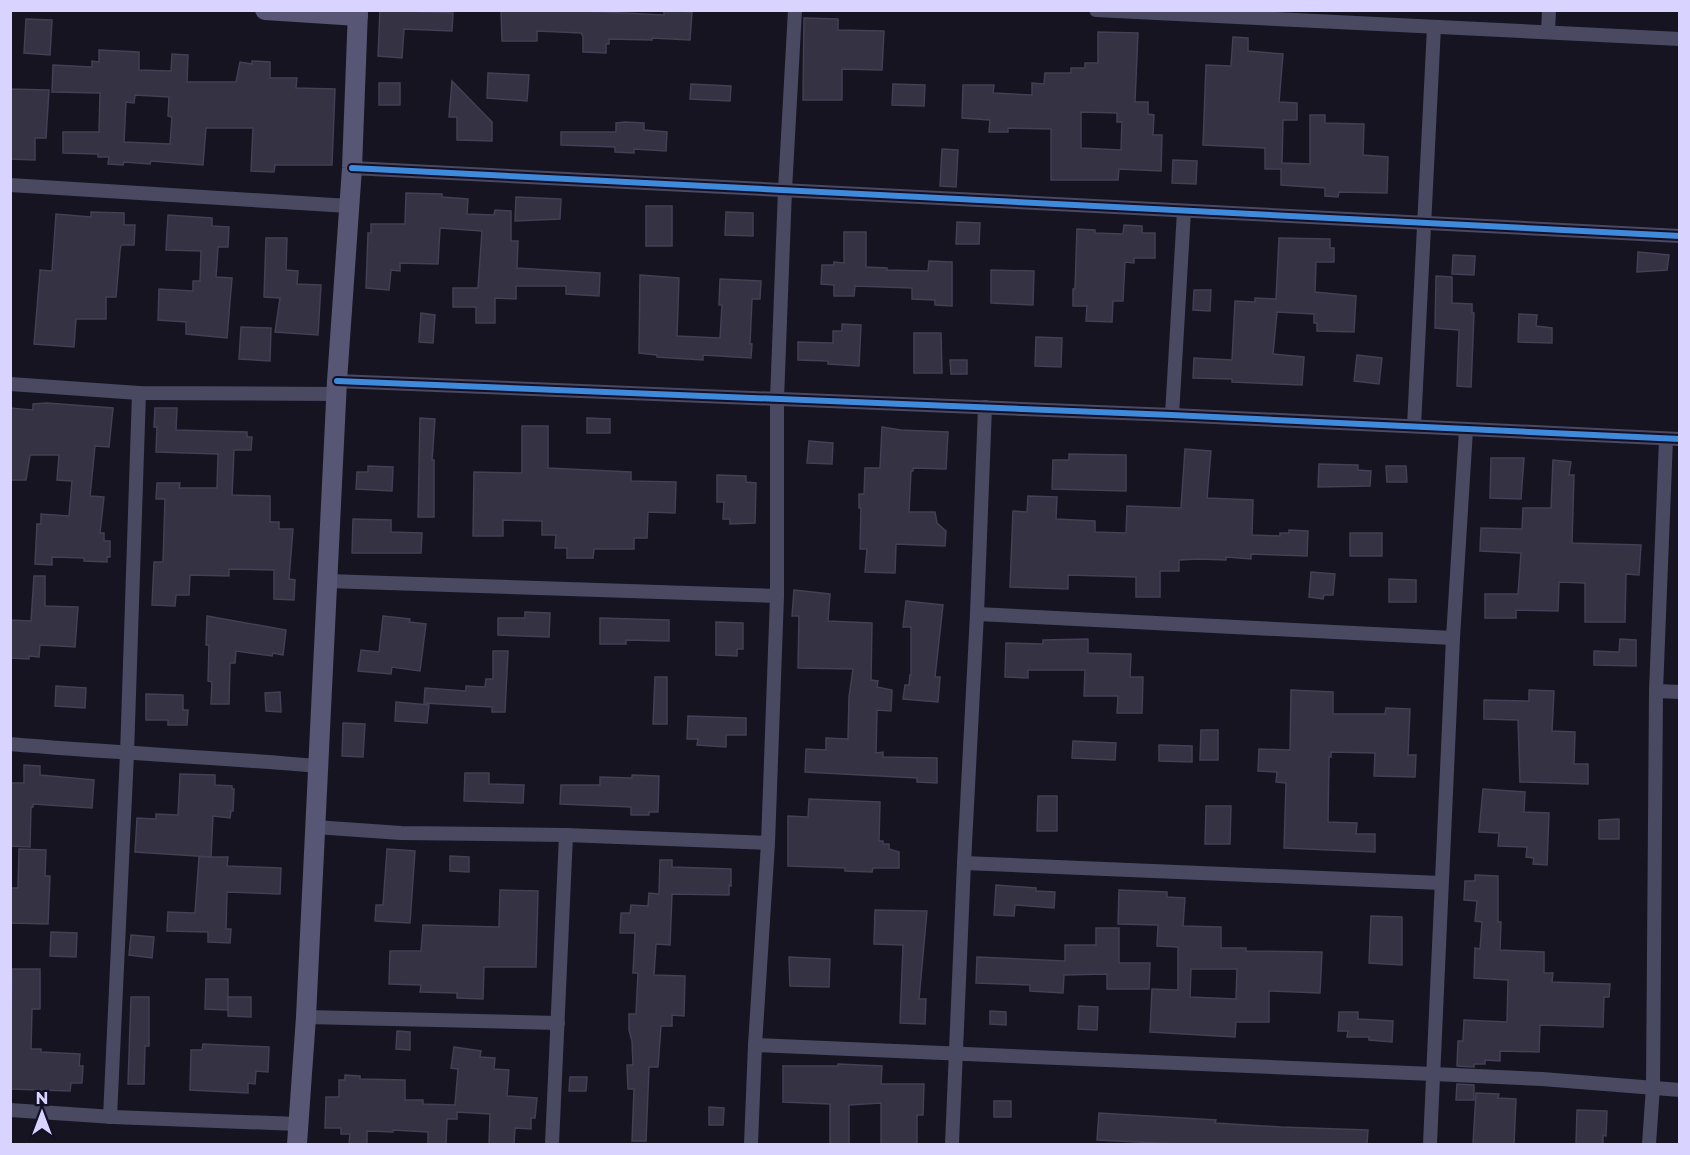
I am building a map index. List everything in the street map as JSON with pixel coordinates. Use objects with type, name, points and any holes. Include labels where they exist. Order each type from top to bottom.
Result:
[{"type":"street","points":[[265,10],[358,14],[352,168],[337,388],[306,1017],[297,1144]]},
{"type":"street","points":[[751,1144],[768,843],[777,597],[777,399],[795,10]]},
{"type":"street","points":[[1096,10],[1354,17],[1434,27],[1680,39]]},
{"type":"street","points":[[1548,33],[1549,10]]},
{"type":"street","points":[[1414,426],[1434,27]]},
{"type":"street","points":[[352,168],[1680,236]]},
{"type":"street","points":[[10,185],[349,206]]},
{"type":"street","points":[[1172,415],[1184,211]]},
{"type":"street","points":[[10,384],[139,393],[337,388],[777,399],[1673,439],[1656,692],[1653,1087],[1649,1144]]},
{"type":"street","points":[[110,1117],[127,754],[139,393]]},
{"type":"street","points":[[952,1144],[985,407]]},
{"type":"street","points":[[1430,1144],[1453,638],[1466,430]]},
{"type":"street","points":[[327,581],[777,597]]},
{"type":"street","points":[[977,614],[1453,638]]},
{"type":"street","points":[[1656,692],[1680,692]]},
{"type":"street","points":[[10,744],[318,766]]},
{"type":"street","points":[[315,827],[401,832],[566,835],[768,843]]},
{"type":"street","points":[[552,1144],[566,835]]},
{"type":"street","points":[[964,863],[1441,882]]},
{"type":"street","points":[[306,1017],[558,1023]]},
{"type":"street","points":[[755,1045],[1433,1074],[1680,1089]]},
{"type":"street","points":[[10,1110],[110,1117],[298,1124]]},
{"type":"building","points":[[380,10],[453,13],[452,31],[404,29],[402,58],[378,56]]},
{"type":"building","points":[[501,10],[562,10],[664,15],[664,10],[692,12],[690,40],[609,39],[609,44],[606,44],[606,53],[583,52],[581,33],[537,31],[537,41],[502,41]]},
{"type":"building","points":[[804,18],[838,19],[838,30],[884,31],[882,70],[842,69],[842,100],[803,100]]},
{"type":"building","points":[[26,19],[52,20],[50,55],[24,53]]},
{"type":"building","points":[[1098,32],[1138,33],[1135,102],[1148,102],[1148,114],[1154,115],[1153,135],[1162,135],[1161,171],[1119,169],[1118,180],[1051,180],[1051,129],[1008,128],[1008,132],[989,132],[990,120],[962,118],[963,85],[994,85],[993,93],[1032,95],[1032,83],[1044,84],[1045,73],[1071,73],[1071,68],[1085,68],[1085,63],[1098,63]],"holes":[[[1081,112],[1117,113],[1117,122],[1122,122],[1121,150],[1081,148]]]},
{"type":"building","points":[[1233,37],[1248,38],[1248,51],[1283,54],[1279,102],[1297,103],[1297,120],[1283,120],[1282,163],[1310,164],[1310,115],[1325,115],[1325,123],[1364,124],[1363,155],[1388,157],[1387,193],[1339,192],[1338,197],[1325,196],[1325,188],[1281,185],[1281,169],[1265,169],[1265,148],[1203,145],[1206,65],[1231,66]]},
{"type":"building","points":[[99,50],[139,52],[139,70],[171,71],[172,54],[188,55],[187,82],[236,82],[240,62],[252,64],[252,61],[270,62],[270,78],[297,78],[296,88],[335,89],[332,165],[275,165],[274,172],[251,171],[253,128],[206,128],[203,165],[151,161],[150,164],[124,162],[123,165],[108,164],[109,157],[98,157],[98,154],[63,153],[63,132],[99,132],[100,93],[52,92],[53,65],[92,67],[92,61],[99,62]],"holes":[[[135,95],[169,97],[168,116],[172,117],[170,144],[124,142],[126,102],[134,103]]]},
{"type":"building","points":[[488,73],[529,75],[527,101],[487,98]]},
{"type":"building","points":[[452,81],[492,122],[492,141],[457,140],[457,117],[449,117]]},
{"type":"building","points":[[379,83],[400,83],[400,105],[379,105]]},
{"type":"building","points":[[691,84],[731,86],[730,101],[690,99]]},
{"type":"building","points":[[893,84],[925,85],[924,106],[892,105]]},
{"type":"building","points":[[10,89],[49,90],[46,138],[35,138],[35,160],[10,159]]},
{"type":"building","points":[[616,123],[644,123],[644,130],[667,132],[666,151],[634,149],[634,153],[615,152],[615,147],[561,145],[561,132],[616,132]]},
{"type":"building","points":[[942,149],[958,150],[956,187],[940,186]]},
{"type":"building","points":[[1173,160],[1197,161],[1196,184],[1172,183]]},
{"type":"building","points":[[406,193],[442,194],[442,197],[468,199],[467,214],[494,215],[495,210],[511,211],[511,241],[518,241],[517,268],[600,273],[599,296],[566,294],[566,286],[516,286],[516,299],[495,298],[495,323],[476,323],[476,307],[453,307],[453,288],[478,288],[482,231],[440,228],[438,264],[400,263],[400,271],[391,270],[389,290],[366,288],[368,233],[371,233],[371,224],[405,224]]},
{"type":"building","points":[[516,197],[561,199],[560,219],[515,221]]},
{"type":"building","points":[[646,206],[672,206],[672,246],[646,246]]},
{"type":"building","points":[[91,212],[124,213],[124,225],[135,225],[134,245],[121,245],[116,297],[106,297],[106,319],[76,319],[74,347],[34,344],[40,270],[52,271],[56,214],[91,217]]},
{"type":"building","points":[[726,212],[753,213],[753,236],[725,235]]},
{"type":"building","points":[[168,215],[212,218],[212,226],[229,227],[228,247],[218,247],[216,277],[232,278],[227,338],[186,334],[186,322],[158,320],[159,289],[193,291],[193,281],[200,281],[201,251],[166,250]]},
{"type":"building","points":[[957,222],[980,223],[979,244],[956,244]]},
{"type":"building","points":[[1124,225],[1142,226],[1142,233],[1155,233],[1155,258],[1134,258],[1134,263],[1125,262],[1123,301],[1113,301],[1112,322],[1086,321],[1087,306],[1073,306],[1077,229],[1095,230],[1095,233],[1123,234]]},
{"type":"building","points":[[844,232],[866,232],[866,267],[928,271],[929,261],[952,262],[952,306],[935,305],[935,300],[912,299],[912,288],[855,286],[854,296],[834,296],[834,285],[821,284],[822,265],[834,265],[834,262],[844,263]]},
{"type":"building","points":[[266,238],[287,238],[286,270],[298,271],[297,284],[321,285],[318,335],[275,332],[280,298],[264,297]]},
{"type":"building","points":[[1279,238],[1330,239],[1330,248],[1334,248],[1334,262],[1316,262],[1315,292],[1356,296],[1354,332],[1317,331],[1314,314],[1277,312],[1273,354],[1304,357],[1302,385],[1193,378],[1194,358],[1232,360],[1235,301],[1255,302],[1255,298],[1276,299]]},
{"type":"building","points":[[1638,252],[1669,255],[1667,270],[1637,272]]},
{"type":"building","points":[[1453,255],[1475,256],[1474,275],[1452,274]]},
{"type":"building","points":[[991,270],[1034,271],[1033,305],[991,303]]},
{"type":"building","points":[[640,275],[679,278],[677,336],[720,338],[722,305],[719,305],[720,279],[761,281],[760,299],[752,299],[751,358],[703,355],[703,360],[657,357],[657,355],[639,353]]},
{"type":"building","points":[[1436,276],[1452,277],[1452,303],[1472,304],[1472,313],[1474,313],[1471,387],[1457,386],[1459,330],[1435,328]]},
{"type":"building","points":[[1194,290],[1211,290],[1210,311],[1193,310]]},
{"type":"building","points":[[421,313],[435,315],[433,343],[419,342]]},
{"type":"building","points":[[1519,314],[1537,315],[1536,326],[1552,328],[1552,343],[1518,342]]},
{"type":"building","points":[[842,324],[861,325],[859,366],[828,364],[828,361],[798,360],[798,342],[833,343],[833,331],[842,331]]},
{"type":"building","points":[[241,327],[271,328],[270,361],[239,359]]},
{"type":"building","points":[[914,333],[941,333],[942,373],[914,373]]},
{"type":"building","points":[[1036,337],[1062,338],[1061,367],[1035,366]]},
{"type":"building","points":[[1357,355],[1382,358],[1379,384],[1354,381]]},
{"type":"building","points":[[950,360],[967,360],[967,374],[951,374]]},
{"type":"building","points":[[33,404],[113,408],[109,447],[95,446],[90,496],[104,497],[100,533],[104,533],[104,541],[110,541],[110,557],[107,557],[107,562],[84,561],[84,558],[52,557],[52,565],[35,564],[37,524],[41,524],[41,514],[69,516],[72,481],[57,480],[59,455],[30,455],[26,480],[10,480],[10,408],[33,410]]},
{"type":"building","points":[[155,408],[177,408],[176,430],[247,432],[247,437],[252,437],[251,450],[234,450],[232,495],[270,496],[270,522],[279,522],[279,529],[293,529],[289,579],[295,580],[294,600],[274,599],[274,570],[229,569],[229,576],[190,575],[189,595],[176,595],[175,606],[152,605],[154,562],[163,562],[165,499],[156,499],[157,483],[180,483],[179,488],[217,488],[218,454],[156,452]]},
{"type":"building","points":[[420,418],[435,419],[432,460],[434,460],[434,517],[418,517]]},
{"type":"building","points":[[587,418],[610,419],[610,433],[587,433]]},
{"type":"building","points":[[522,426],[548,426],[548,468],[631,472],[631,481],[676,482],[675,513],[648,512],[647,538],[634,538],[634,549],[594,549],[593,558],[567,558],[567,548],[555,548],[556,535],[542,535],[542,521],[503,520],[503,536],[473,536],[474,472],[522,473]]},
{"type":"building","points":[[882,427],[948,432],[946,469],[913,468],[911,471],[909,512],[935,512],[937,523],[946,531],[945,546],[896,544],[895,573],[865,572],[867,549],[860,549],[859,494],[864,494],[865,468],[880,468]]},
{"type":"building","points":[[809,441],[833,443],[832,464],[807,463]]},
{"type":"building","points":[[1185,449],[1211,451],[1207,498],[1253,500],[1252,535],[1280,536],[1280,533],[1289,533],[1289,530],[1308,531],[1307,556],[1251,554],[1251,559],[1226,557],[1226,560],[1179,560],[1179,571],[1160,571],[1160,597],[1136,597],[1136,577],[1068,575],[1068,589],[1010,587],[1013,511],[1027,512],[1028,496],[1057,497],[1056,519],[1095,521],[1095,532],[1126,533],[1127,506],[1181,508]]},
{"type":"building","points":[[1069,454],[1126,455],[1126,491],[1052,489],[1053,460],[1069,460]]},
{"type":"building","points":[[1491,458],[1524,458],[1521,499],[1490,498]]},
{"type":"building","points":[[1553,460],[1571,462],[1569,475],[1574,475],[1572,543],[1641,545],[1639,575],[1626,574],[1625,622],[1585,622],[1585,583],[1559,582],[1558,611],[1516,610],[1516,618],[1485,618],[1485,594],[1518,594],[1521,553],[1480,551],[1481,528],[1522,529],[1523,508],[1551,508]]},
{"type":"building","points":[[1319,464],[1358,465],[1358,470],[1371,471],[1370,486],[1318,487]]},
{"type":"building","points":[[368,466],[393,467],[392,491],[356,489],[357,472],[368,472]]},
{"type":"building","points":[[1386,466],[1406,466],[1407,482],[1387,482]]},
{"type":"building","points":[[717,475],[746,476],[746,482],[756,483],[755,523],[730,524],[730,519],[723,519],[724,502],[717,502]]},
{"type":"building","points":[[353,519],[391,520],[391,532],[422,533],[421,553],[352,553]]},
{"type":"building","points":[[1350,533],[1382,533],[1382,556],[1350,556]]},
{"type":"building","points":[[1311,572],[1335,574],[1333,595],[1324,595],[1323,599],[1309,597]]},
{"type":"building","points":[[34,576],[45,576],[45,606],[78,607],[75,647],[40,645],[39,657],[10,658],[10,620],[31,621]]},
{"type":"building","points":[[1389,579],[1416,580],[1416,602],[1389,602]]},
{"type":"building","points":[[794,590],[830,594],[828,621],[872,623],[871,680],[878,681],[877,687],[892,690],[891,711],[877,710],[876,753],[883,752],[883,757],[937,758],[937,783],[917,782],[917,778],[805,772],[806,749],[826,750],[826,738],[848,739],[849,697],[853,669],[798,668],[799,616],[792,616]]},
{"type":"building","points":[[906,601],[943,605],[935,677],[940,677],[938,702],[903,699],[905,685],[909,685],[911,675],[911,627],[903,627]]},
{"type":"building","points":[[525,612],[550,613],[549,637],[498,635],[498,618],[525,618]]},
{"type":"building","points":[[207,616],[286,630],[283,655],[273,653],[272,656],[236,651],[235,663],[230,663],[229,704],[211,704],[212,682],[208,681],[209,645],[206,645]]},
{"type":"building","points":[[383,616],[410,619],[409,622],[426,624],[420,671],[392,667],[391,674],[358,671],[361,650],[379,652]]},
{"type":"building","points":[[600,618],[669,620],[669,641],[626,640],[626,644],[600,644]]},
{"type":"building","points":[[716,622],[743,623],[743,649],[737,649],[737,656],[716,655]]},
{"type":"building","points":[[1088,639],[1088,653],[1131,654],[1130,677],[1143,677],[1142,713],[1117,713],[1118,696],[1084,696],[1085,670],[1028,670],[1028,678],[1005,677],[1006,643],[1043,644],[1043,640]]},
{"type":"building","points":[[1620,639],[1636,640],[1636,666],[1594,665],[1594,651],[1619,652]]},
{"type":"building","points":[[493,651],[508,651],[505,712],[492,712],[492,707],[424,703],[425,688],[466,691],[466,686],[485,687],[486,679],[493,679]]},
{"type":"building","points":[[655,677],[667,677],[667,724],[653,724]]},
{"type":"building","points":[[56,686],[86,688],[85,708],[55,706]]},
{"type":"building","points":[[1291,690],[1333,692],[1333,714],[1385,714],[1386,708],[1410,709],[1408,755],[1416,755],[1415,777],[1374,776],[1375,753],[1331,752],[1331,757],[1329,757],[1328,822],[1357,823],[1356,834],[1375,834],[1375,852],[1284,848],[1286,783],[1276,782],[1277,772],[1258,771],[1259,749],[1290,750]]},
{"type":"building","points":[[1529,690],[1554,691],[1552,731],[1575,732],[1574,764],[1588,764],[1588,784],[1520,782],[1518,720],[1484,719],[1484,700],[1529,701]]},
{"type":"building","points":[[280,692],[281,712],[266,711],[265,693]]},
{"type":"building","points":[[146,694],[183,695],[183,710],[188,710],[187,725],[168,725],[168,720],[146,720]]},
{"type":"building","points":[[396,702],[429,705],[427,723],[395,721]]},
{"type":"building","points":[[688,716],[746,718],[746,735],[726,735],[726,747],[697,745],[698,739],[687,739]]},
{"type":"building","points":[[343,723],[365,724],[363,757],[342,756]]},
{"type":"building","points":[[1201,730],[1218,730],[1218,760],[1200,760]]},
{"type":"building","points":[[1073,741],[1116,743],[1115,760],[1072,758]]},
{"type":"building","points":[[1159,745],[1192,746],[1192,762],[1159,761]]},
{"type":"building","points":[[24,765],[40,766],[40,775],[94,780],[92,808],[33,804],[30,847],[10,846],[10,783],[24,783]]},
{"type":"building","points":[[465,773],[489,773],[489,784],[524,785],[523,803],[464,801]]},
{"type":"building","points":[[180,774],[215,775],[215,785],[232,786],[234,789],[233,811],[231,811],[230,818],[213,816],[211,857],[135,852],[137,818],[156,819],[156,814],[178,815]]},
{"type":"building","points":[[632,775],[659,776],[658,812],[649,812],[649,815],[631,815],[631,807],[560,804],[561,785],[600,785],[600,777],[632,778]]},
{"type":"building","points":[[1483,789],[1525,792],[1524,812],[1549,813],[1547,865],[1533,864],[1534,858],[1526,857],[1527,847],[1498,846],[1499,833],[1479,832]]},
{"type":"building","points":[[1038,796],[1057,796],[1057,831],[1037,831]]},
{"type":"building","points":[[809,799],[880,802],[879,841],[889,844],[889,849],[899,852],[899,868],[873,868],[872,872],[845,871],[845,868],[788,866],[788,816],[808,817]]},
{"type":"building","points":[[1206,806],[1231,806],[1230,844],[1205,844]]},
{"type":"building","points":[[1619,819],[1619,839],[1599,839],[1599,820]]},
{"type":"building","points":[[19,849],[46,850],[45,876],[50,876],[48,924],[10,923],[10,888],[18,888]]},
{"type":"building","points":[[387,849],[415,851],[410,923],[375,921],[376,905],[383,905]]},
{"type":"building","points":[[450,856],[469,857],[469,872],[450,871]]},
{"type":"building","points":[[199,857],[228,857],[227,866],[281,868],[280,894],[227,892],[226,929],[231,929],[230,943],[208,942],[208,932],[167,931],[168,912],[195,913]]},
{"type":"building","points":[[660,860],[672,860],[672,867],[731,869],[731,886],[729,885],[729,895],[672,894],[670,945],[656,944],[654,975],[685,976],[684,1016],[672,1015],[672,1026],[661,1026],[658,1067],[649,1067],[646,1141],[632,1141],[634,1089],[628,1089],[627,1065],[633,1065],[629,1014],[636,1014],[638,973],[633,973],[635,933],[620,933],[621,913],[630,913],[631,905],[648,906],[649,893],[659,894]]},
{"type":"building","points":[[1475,875],[1498,876],[1500,950],[1544,952],[1544,973],[1553,973],[1552,982],[1610,984],[1609,997],[1604,997],[1603,1027],[1540,1025],[1539,1052],[1500,1051],[1500,1061],[1485,1060],[1485,1064],[1474,1064],[1474,1067],[1457,1066],[1458,1041],[1463,1041],[1464,1020],[1507,1022],[1508,980],[1474,978],[1475,948],[1480,949],[1482,922],[1475,921],[1477,901],[1464,900],[1465,881],[1475,881]]},
{"type":"building","points":[[996,885],[1055,892],[1054,908],[1015,905],[1014,916],[994,915]]},
{"type":"building","points":[[500,890],[538,891],[536,967],[484,967],[483,999],[457,998],[457,993],[420,992],[421,985],[389,984],[390,951],[421,951],[423,925],[499,927]]},
{"type":"building","points":[[1119,890],[1167,892],[1167,897],[1185,898],[1183,926],[1221,927],[1221,948],[1246,948],[1246,951],[1322,952],[1320,993],[1269,991],[1269,1022],[1236,1022],[1235,1037],[1150,1032],[1152,989],[1178,990],[1178,947],[1157,946],[1158,925],[1118,924]],"holes":[[[1191,969],[1237,969],[1236,999],[1190,997]]]},
{"type":"building","points":[[875,910],[927,911],[919,999],[926,999],[925,1024],[900,1023],[903,945],[874,944]]},
{"type":"building","points":[[1371,916],[1402,917],[1402,965],[1369,963]]},
{"type":"building","points":[[1096,928],[1119,928],[1119,963],[1150,963],[1149,989],[1107,989],[1107,974],[1064,975],[1063,993],[1030,991],[1030,985],[976,983],[977,957],[1065,961],[1065,945],[1096,945]]},
{"type":"building","points":[[51,932],[77,933],[76,957],[50,956]]},
{"type":"building","points":[[131,935],[154,937],[152,958],[129,955]]},
{"type":"building","points":[[789,957],[830,959],[829,987],[790,986]]},
{"type":"building","points":[[12,969],[40,969],[40,1009],[32,1009],[31,1049],[41,1049],[41,1052],[80,1054],[79,1066],[83,1066],[82,1083],[71,1083],[70,1091],[10,1089]]},
{"type":"building","points":[[206,979],[228,979],[228,1010],[205,1009]]},
{"type":"building","points":[[131,997],[149,997],[149,1046],[145,1046],[144,1084],[128,1084]]},
{"type":"building","points":[[228,997],[251,997],[251,1017],[228,1016]]},
{"type":"building","points":[[1079,1006],[1098,1007],[1097,1030],[1078,1029]]},
{"type":"building","points":[[990,1011],[1006,1012],[1006,1025],[990,1024]]},
{"type":"building","points":[[1339,1012],[1358,1012],[1358,1019],[1393,1021],[1392,1042],[1369,1040],[1369,1037],[1347,1037],[1348,1031],[1338,1031]]},
{"type":"building","points":[[397,1031],[410,1032],[410,1050],[396,1049]]},
{"type":"building","points":[[203,1044],[269,1047],[268,1072],[256,1071],[255,1084],[248,1083],[248,1093],[190,1090],[191,1050],[202,1050]]},
{"type":"building","points":[[454,1047],[481,1051],[480,1057],[495,1058],[494,1069],[509,1070],[507,1096],[537,1098],[535,1118],[531,1118],[531,1129],[515,1128],[514,1144],[489,1144],[490,1114],[457,1112],[457,1119],[447,1119],[446,1144],[428,1144],[428,1132],[393,1130],[393,1132],[367,1131],[367,1144],[349,1144],[350,1134],[341,1134],[341,1128],[325,1128],[326,1097],[339,1097],[339,1080],[345,1080],[345,1075],[360,1076],[360,1079],[405,1080],[405,1100],[423,1100],[423,1104],[455,1105],[458,1069],[451,1068]]},
{"type":"building","points":[[838,1064],[882,1066],[881,1084],[924,1084],[923,1115],[917,1115],[917,1144],[881,1144],[881,1103],[849,1105],[849,1144],[830,1144],[830,1104],[783,1102],[783,1066],[838,1066]]},
{"type":"building","points":[[570,1077],[587,1077],[586,1091],[569,1091]]},
{"type":"building","points":[[1457,1084],[1474,1085],[1474,1100],[1456,1100]]},
{"type":"building","points":[[1476,1093],[1499,1094],[1498,1098],[1516,1099],[1514,1144],[1473,1144]]},
{"type":"building","points":[[994,1101],[1011,1101],[1011,1117],[994,1117]]},
{"type":"building","points":[[709,1107],[724,1108],[723,1125],[709,1125]]},
{"type":"building","points":[[1577,1110],[1607,1111],[1606,1136],[1603,1135],[1603,1144],[1576,1144]]},
{"type":"building","points":[[1099,1113],[1216,1120],[1215,1123],[1368,1130],[1367,1144],[1178,1144],[1097,1140]]},
{"type":"cycle path","points":[[352,168],[1680,236]]},
{"type":"cycle path","points":[[337,381],[1172,415],[1680,439]]}]
